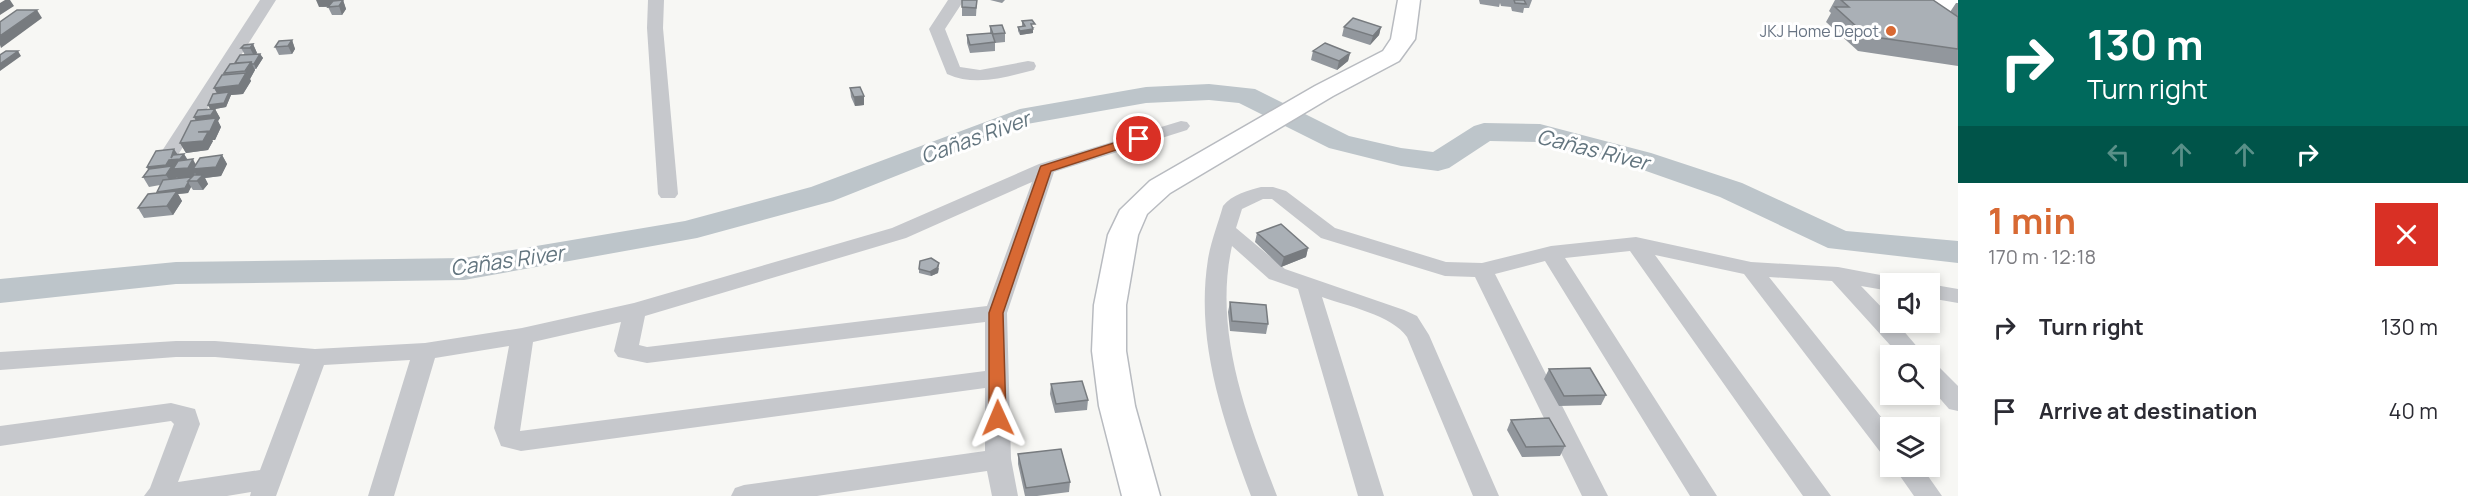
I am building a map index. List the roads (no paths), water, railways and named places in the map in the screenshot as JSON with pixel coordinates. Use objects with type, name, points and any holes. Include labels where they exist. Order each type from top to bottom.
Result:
[{"type":"main road","points":[[1855,0],[1958,5]]},
{"type":"street","points":[[169,154],[268,0]]},
{"type":"street","points":[[656,0],[655,28],[668,194]]},
{"type":"street","points":[[956,0],[937,29],[953,70],[959,73],[984,75],[1028,66]]},
{"type":"street","points":[[1392,0],[1400,21],[1404,25]]},
{"type":"street","points":[[1141,496],[1117,406],[1110,351],[1110,305],[1123,235],[1134,210],[1160,187],[1324,91],[1391,56],[1403,39],[1409,0]]},
{"type":"street","points":[[0,361],[176,349],[215,349],[315,357],[424,351],[522,336],[635,311],[899,233],[1046,168],[1181,126]]},
{"type":"street","points":[[1005,496],[998,459],[996,313],[1046,168]]},
{"type":"street","points":[[1263,496],[1234,418],[1216,339],[1218,262],[1233,206],[1262,192],[1273,192],[1328,233],[1445,269],[1482,270],[1551,253],[1636,244],[1751,269],[1838,274],[1880,282]]},
{"type":"street","points":[[1227,231],[1277,274],[1396,315],[1409,322],[1418,334],[1486,496]]},
{"type":"street","points":[[1636,244],[1818,496]]},
{"type":"street","points":[[1551,253],[1704,496]]},
{"type":"street","points":[[1751,269],[1880,433]]},
{"type":"street","points":[[1482,270],[1595,496]]},
{"type":"street","points":[[1838,274],[1904,345]]},
{"type":"street","points":[[1307,284],[1371,496]]},
{"type":"street","points":[[1940,293],[1956,297]]},
{"type":"street","points":[[635,311],[626,351],[647,355],[996,313]]},
{"type":"street","points":[[522,336],[507,429],[510,439],[521,441],[997,378]]},
{"type":"street","points":[[381,496],[424,351]]},
{"type":"street","points":[[0,436],[171,412],[186,416],[187,424],[159,496],[266,488],[315,357]]},
{"type":"street","points":[[1940,383],[1958,402]]},
{"type":"street","points":[[744,496],[998,459]]},
{"type":"street","points":[[1914,477],[1929,496]]},
{"type":"waterway","name":"Cañas River","points":[[0,291],[176,273],[464,269],[686,231],[822,194],[1020,117],[1146,95],[1209,92],[1245,95],[1339,142],[1401,157],[1438,162],[1484,132],[1540,133],[1640,159],[1731,190],[1840,241],[1958,252]]},
{"type":"place","name":"JKJ Home Depot","points":[[1891,31]]}]
